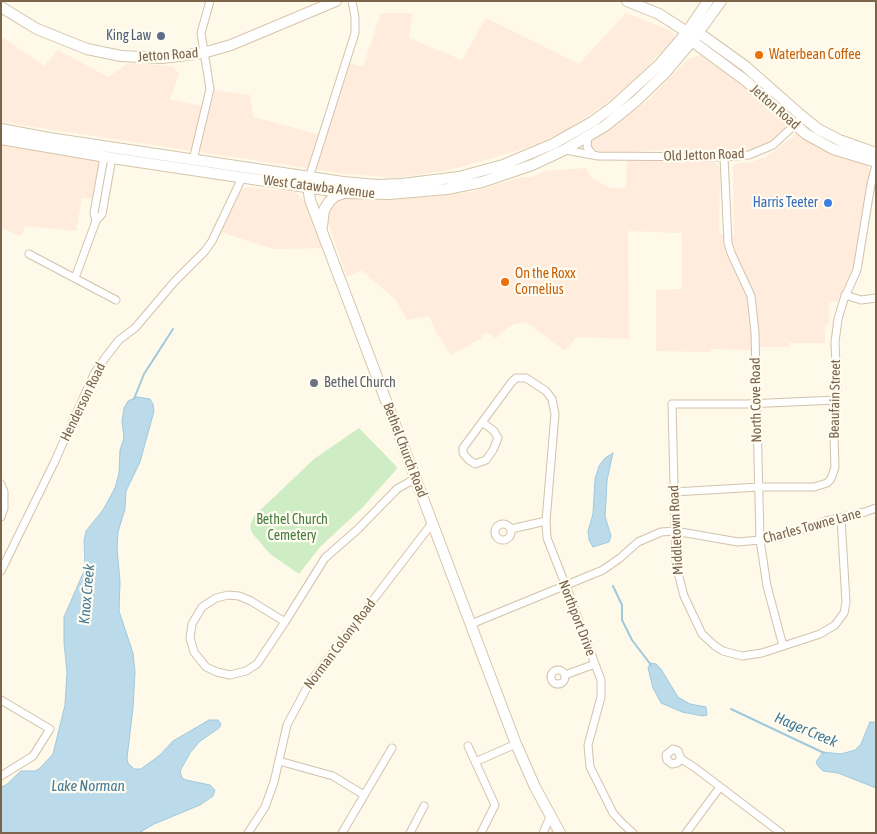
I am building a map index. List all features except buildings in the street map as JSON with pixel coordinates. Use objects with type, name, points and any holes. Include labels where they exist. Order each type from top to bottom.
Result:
[{"type":"main road","name":"Jetton Road","points":[[1,7],[51,36],[99,52],[121,56],[162,58],[203,54],[248,39],[336,1]]},
{"type":"main road","name":"Jetton Road","points":[[627,1],[659,14],[745,66],[803,117],[830,135],[876,153]]},
{"type":"main road","name":"West Catawba Avenue","points":[[1,139],[242,178],[309,183],[420,183],[484,171],[522,158],[572,134],[614,106],[659,65],[687,32],[708,1]]},
{"type":"main road","name":"West Catawba Avenue","points":[[1,129],[193,160],[346,192],[409,194],[461,187],[514,172],[564,150],[621,113],[650,88],[696,37],[721,1]]},
{"type":"main road","name":"Jetton Road","points":[[696,37],[795,125],[819,142],[833,149],[876,163]]},
{"type":"main road","points":[[1,135],[44,142],[48,141],[49,138]]},
{"type":"main road","points":[[108,157],[106,153],[110,152],[152,158],[166,156]]},
{"type":"main road","points":[[461,187],[462,182],[502,170],[522,158]]},
{"type":"main road","name":"Bethel Church Road","points":[[309,183],[310,200],[516,744],[535,787],[560,833]]},
{"type":"main road","points":[[322,230],[324,210],[329,202],[335,196],[346,192]]},
{"type":"street","points":[[193,160],[210,89],[210,78],[203,54],[200,33],[210,1]]},
{"type":"street","points":[[309,183],[355,33],[352,1]]},
{"type":"street","name":"Old Jetton Road","points":[[564,150],[593,155],[724,157],[748,155],[766,149],[781,139],[803,117]]},
{"type":"street","points":[[588,136],[587,147],[593,155]]},
{"type":"street","points":[[75,278],[96,221],[94,213],[108,157]]},
{"type":"street","name":"North Cove Road","points":[[724,157],[728,242],[731,253],[751,296],[755,332],[760,540],[767,586],[783,646]]},
{"type":"street","name":"Beaufain Street","points":[[674,492],[759,487],[814,487],[827,483],[832,479],[835,466],[834,438],[837,400],[835,342],[838,319],[845,295],[857,270],[876,163]]},
{"type":"street","name":"Henderson Road","points":[[1,571],[54,463],[94,374],[119,340],[135,328],[175,281],[206,251],[242,178]]},
{"type":"street","points":[[29,254],[116,300]]},
{"type":"street","points":[[845,295],[861,300],[876,298]]},
{"type":"street","name":"Northport Drive","points":[[482,422],[516,378],[526,378],[546,391],[552,399],[555,414],[546,521],[549,546],[601,680],[601,698],[588,745],[590,767],[613,813],[633,833]]},
{"type":"street","points":[[756,404],[837,400]]},
{"type":"street","name":"Middletown Road","points":[[756,404],[672,404],[676,565],[678,578],[697,627],[707,640],[723,651],[742,656],[783,646],[828,630],[838,622],[844,613],[846,595],[841,518]]},
{"type":"street","points":[[482,422],[494,431],[498,438],[486,460],[475,464],[463,453],[463,448],[482,422]]},
{"type":"street","points":[[285,622],[245,598],[222,596],[206,603],[194,618],[190,630],[192,645],[198,658],[211,670],[224,674],[239,674],[257,664],[285,622],[325,558],[358,529],[397,489],[416,478]]},
{"type":"street","points":[[1,484],[4,492],[4,508],[1,517]]},
{"type":"street","name":"Charles Towne Lane","points":[[471,624],[607,567],[638,542],[661,532],[675,531],[738,542],[760,540],[780,537],[826,521],[876,508]]},
{"type":"street","points":[[510,529],[546,521]]},
{"type":"street","name":"Norman Colony Road","points":[[248,833],[265,808],[274,782],[287,725],[310,682],[432,522]]},
{"type":"street","points":[[565,675],[595,664]]},
{"type":"street","points":[[1,700],[50,730],[34,756],[1,776]]},
{"type":"street","points":[[475,762],[516,744]]},
{"type":"street","points":[[468,746],[495,805],[481,833]]},
{"type":"street","points":[[342,833],[392,748]]},
{"type":"street","points":[[681,759],[700,771],[781,833]]},
{"type":"street","points":[[279,761],[333,776],[364,795]]},
{"type":"street","points":[[686,833],[720,787]]},
{"type":"street","points":[[410,833],[424,806]]},
{"type":"street","points":[[543,833],[550,816]]},
{"type":"shaded area","points":[[381,13],[412,13],[409,38],[462,60],[486,18],[579,64],[626,13],[672,31],[674,38],[613,99],[565,131],[532,146],[486,160],[445,171],[394,178],[339,173],[1,122],[1,36],[44,66],[58,50],[108,77],[129,63],[172,66],[179,73],[170,99],[210,108],[214,90],[250,95],[253,117],[324,136],[346,66],[350,63],[363,67]]},
{"type":"shaded area","points":[[700,55],[710,59],[735,78],[781,117],[785,123],[784,129],[771,142],[745,151],[720,152],[675,150],[601,153],[592,148],[590,143],[593,139],[646,102],[688,59]]},
{"type":"shaded area","points":[[798,133],[867,164],[870,171],[854,264],[846,287],[838,302],[829,301],[829,324],[825,325],[825,343],[789,343],[789,347],[761,347],[751,350],[711,349],[711,352],[656,351],[656,290],[682,289],[682,233],[628,231],[629,339],[579,337],[565,351],[526,322],[511,325],[496,338],[486,332],[480,339],[451,355],[436,332],[429,316],[407,320],[396,300],[361,270],[347,277],[327,220],[328,212],[332,205],[340,199],[349,197],[388,200],[472,192],[523,177],[531,177],[545,171],[586,168],[592,178],[610,188],[626,188],[627,159],[713,161],[720,167],[719,234],[734,235],[733,168],[735,164],[751,162],[766,157]]},
{"type":"shaded area","points":[[1,142],[97,160],[99,169],[93,199],[82,198],[76,231],[25,226],[21,236],[1,228]]},
{"type":"shaded area","points":[[246,187],[295,192],[307,204],[326,248],[274,249],[220,232],[242,190]]},
{"type":"green space","name":"Bethel Church Cemetery","points":[[359,428],[397,467],[362,508],[320,547],[299,574],[270,554],[252,533],[250,526],[254,516],[314,459]]},
{"type":"water","name":"Lake Norman","points":[[137,397],[150,399],[154,411],[140,462],[126,491],[125,509],[118,532],[119,611],[133,653],[135,672],[127,758],[128,763],[134,769],[141,769],[160,755],[173,741],[209,720],[218,720],[221,724],[219,728],[199,742],[180,771],[182,778],[210,785],[215,790],[213,796],[200,805],[154,824],[139,833],[1,833],[1,787],[6,785],[21,771],[35,771],[39,769],[53,754],[65,705],[67,672],[64,617],[84,571],[86,531],[103,510],[115,488],[119,473],[120,450],[124,438],[122,421],[124,408],[128,401]]},
{"type":"water","points":[[613,453],[607,480],[605,516],[611,536],[609,542],[593,547],[589,540],[588,531],[593,514],[595,479],[599,466],[605,458]]},
{"type":"water","points":[[650,663],[656,664],[661,669],[678,697],[690,704],[706,707],[707,715],[682,712],[661,703],[653,688],[648,668]]},
{"type":"water","points":[[870,722],[876,722],[876,788],[838,773],[823,771],[818,766],[816,762],[823,752],[841,754],[855,750],[861,744]]},
{"type":"waterway","name":"Knox Creek","points":[[134,399],[144,374],[173,329]]},
{"type":"waterway","name":"Hager Creek","points":[[613,586],[622,605],[622,620],[632,640],[651,665]]},
{"type":"waterway","name":"Hager Creek","points":[[731,709],[824,753]]},
{"type":"place","name":"King Law","points":[[161,36]]},
{"type":"place","name":"Waterbean Coffee","points":[[759,55]]},
{"type":"place","name":"Harris Teeter","points":[[828,203]]},
{"type":"place","name":"On the Roxx Cornelius","points":[[505,282]]},
{"type":"place","name":"Bethel Church","points":[[314,383]]}]
